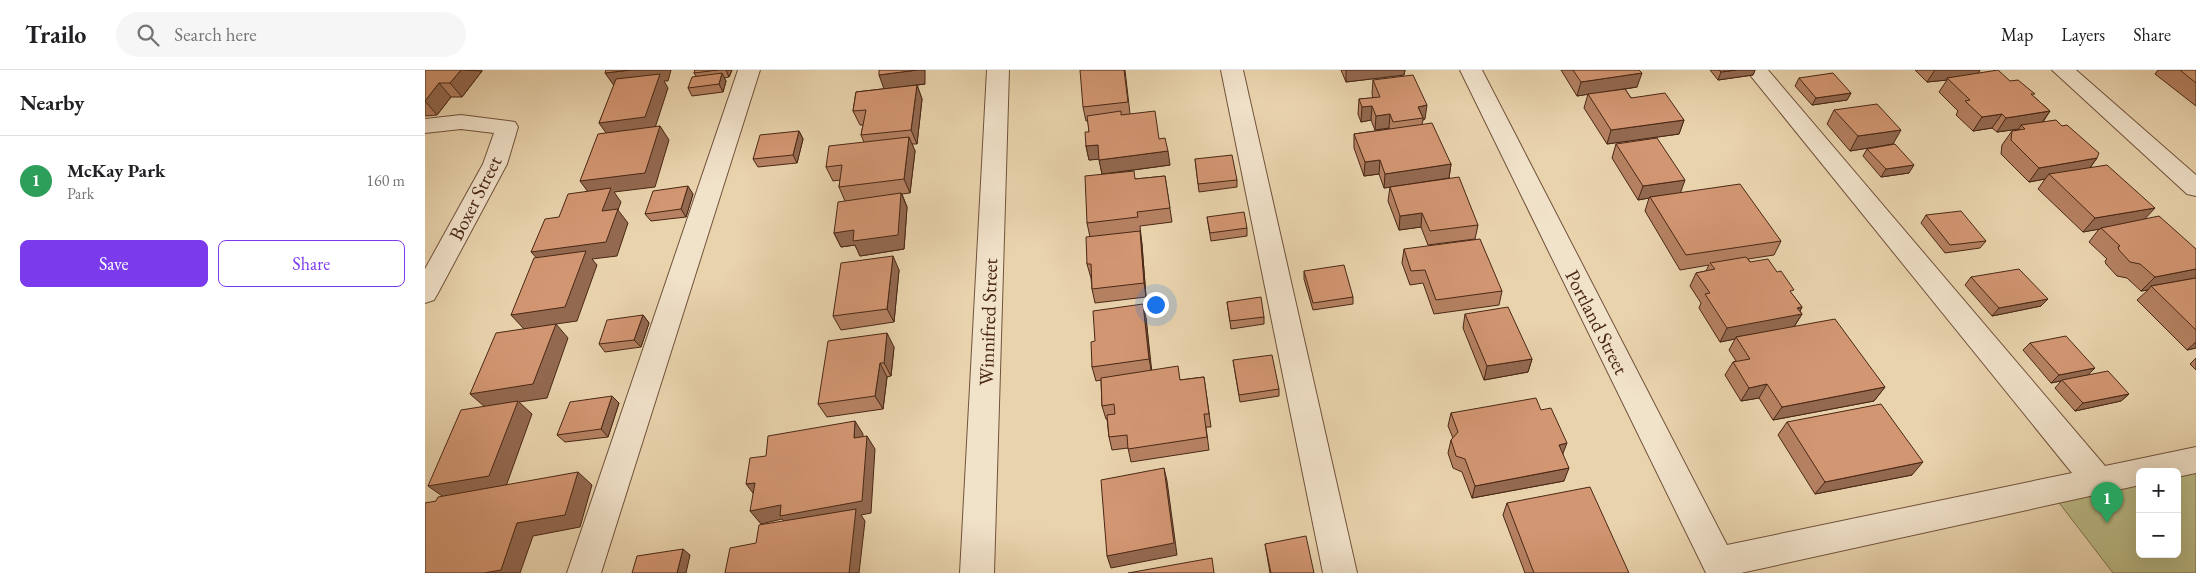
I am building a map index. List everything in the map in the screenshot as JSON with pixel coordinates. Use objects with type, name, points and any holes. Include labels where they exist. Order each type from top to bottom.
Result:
[{"type":"street","points":[[584,573],[749,70]]},
{"type":"street","name":"Winnifred Street","points":[[977,573],[999,70]]},
{"type":"street","points":[[1232,70],[1340,573]]},
{"type":"street","name":"Portland Street","points":[[1471,70],[1721,568]]},
{"type":"street","points":[[1757,70],[2097,481]]},
{"type":"street","points":[[2063,70],[2196,188]]},
{"type":"street","name":"Boxer Street","points":[[425,126],[461,122],[507,127],[495,164],[425,293]]},
{"type":"street","points":[[2159,468],[2196,460]]},
{"type":"street","points":[[1721,568],[2136,473]]},
{"type":"green space","points":[[2196,460],[2196,573],[2113,573],[2050,491],[2136,473],[2136,558],[2181,558],[2181,469]]},
{"type":"building","points":[[425,70],[461,70],[450,83],[439,83],[425,101]]},
{"type":"building","points":[[606,70],[630,70],[605,73]]},
{"type":"building","points":[[695,70],[718,70],[694,73]]},
{"type":"building","points":[[879,70],[917,70],[879,75]]},
{"type":"building","points":[[1080,70],[1124,70],[1128,102],[1083,107]]},
{"type":"building","points":[[1573,70],[1639,70],[1642,73],[1581,82]]},
{"type":"building","points":[[1719,70],[1736,70],[1721,72]]},
{"type":"building","points":[[1998,70],[2010,81],[2018,80],[2035,94],[2031,94],[2050,111],[2006,118],[2002,114],[1982,117],[1965,101],[1970,100],[1947,78]]},
{"type":"building","points":[[2180,70],[2196,70],[2196,83]]},
{"type":"building","points":[[722,73],[719,84],[688,88],[692,77]]},
{"type":"building","points":[[1833,73],[1851,93],[1816,98],[1799,78]]},
{"type":"building","points":[[660,74],[645,117],[599,123],[616,79]]},
{"type":"building","points":[[1413,75],[1427,105],[1418,107],[1423,118],[1393,122],[1390,114],[1376,116],[1372,106],[1362,107],[1359,99],[1380,97],[1373,80]]},
{"type":"building","points":[[917,85],[911,130],[861,135],[866,110],[853,111],[856,92]]},
{"type":"building","points":[[1625,89],[1631,98],[1665,93],[1684,120],[1611,130],[1588,94]]},
{"type":"building","points":[[1877,104],[1901,130],[1858,136],[1834,110]]},
{"type":"building","points":[[1121,111],[1121,115],[1155,111],[1159,139],[1165,138],[1168,151],[1099,160],[1098,145],[1086,146],[1085,132],[1089,132],[1087,116]]},
{"type":"building","points":[[2056,120],[2062,126],[2067,125],[2099,153],[2097,158],[2039,168],[2011,140],[2012,131],[2025,129],[2021,125]]},
{"type":"building","points":[[1432,123],[1451,164],[1385,174],[1380,160],[1365,162],[1354,134]]},
{"type":"building","points":[[660,126],[645,173],[580,181],[598,134]]},
{"type":"building","points":[[799,131],[793,155],[753,159],[760,135]]},
{"type":"building","points":[[909,137],[904,179],[839,187],[842,165],[826,167],[829,146]]},
{"type":"building","points":[[1657,138],[1685,180],[1643,186],[1616,144]]},
{"type":"building","points":[[1895,144],[1914,165],[1886,169],[1867,149]]},
{"type":"building","points":[[1232,155],[1237,180],[1198,184],[1195,159]]},
{"type":"building","points":[[2107,165],[2155,208],[2095,218],[2049,174]]},
{"type":"building","points":[[1134,171],[1135,179],[1165,176],[1170,208],[1137,212],[1138,217],[1087,223],[1085,176]]},
{"type":"building","points":[[1459,177],[1478,225],[1430,231],[1422,213],[1400,216],[1390,187]]},
{"type":"building","points":[[1740,184],[1781,241],[1686,255],[1650,197]]},
{"type":"building","points":[[688,186],[681,209],[645,214],[653,191]]},
{"type":"building","points":[[611,188],[602,211],[618,209],[606,242],[531,252],[545,219],[559,217],[568,194]]},
{"type":"building","points":[[901,193],[898,235],[853,241],[854,230],[834,233],[838,202]]},
{"type":"building","points":[[1961,211],[1986,241],[1950,245],[1926,215]]},
{"type":"building","points":[[1244,212],[1247,228],[1210,233],[1207,217]]},
{"type":"building","points":[[2159,216],[2196,249],[2196,269],[2155,277],[2140,264],[2130,262],[2119,250],[2118,247],[2120,246],[2101,228]]},
{"type":"building","points":[[1140,231],[1144,283],[1092,289],[1091,264],[1087,264],[1086,237]]},
{"type":"building","points":[[1480,239],[1502,291],[1436,300],[1425,270],[1411,271],[1404,249]]},
{"type":"building","points":[[586,251],[565,307],[511,315],[534,258]]},
{"type":"building","points":[[893,256],[887,309],[833,316],[841,263]]},
{"type":"building","points":[[1746,257],[1750,262],[1768,259],[1777,272],[1781,271],[1794,290],[1790,291],[1802,307],[1797,308],[1802,314],[1727,328],[1705,294],[1710,293],[1696,273],[1715,269],[1710,263]]},
{"type":"building","points":[[1344,265],[1353,297],[1313,303],[1304,271]]},
{"type":"building","points":[[2019,269],[2048,299],[1999,308],[1971,277]]},
{"type":"building","points":[[2196,278],[2196,330],[2151,286]]},
{"type":"building","points":[[1261,297],[1264,317],[1230,321],[1227,302]]},
{"type":"building","points":[[1143,304],[1149,359],[1092,367],[1091,342],[1095,341],[1093,311]]},
{"type":"building","points":[[1508,307],[1532,359],[1487,366],[1465,314]]},
{"type":"building","points":[[643,315],[634,340],[599,344],[607,320]]},
{"type":"building","points":[[1835,319],[1885,387],[1782,407],[1767,384],[1749,388],[1733,362],[1750,359],[1736,337]]},
{"type":"building","points":[[556,324],[533,384],[470,394],[496,333]]},
{"type":"building","points":[[887,333],[884,363],[880,363],[875,396],[818,404],[828,341]]},
{"type":"building","points":[[2066,336],[2095,368],[2059,375],[2030,343]]},
{"type":"building","points":[[1272,355],[1279,389],[1239,395],[1233,360]]},
{"type":"building","points":[[1178,366],[1180,380],[1204,377],[1209,414],[1204,414],[1207,437],[1128,449],[1127,435],[1109,437],[1107,415],[1115,414],[1114,404],[1102,406],[1101,378]]},
{"type":"building","points":[[2108,371],[2129,394],[2083,403],[2062,380]]},
{"type":"building","points":[[612,396],[601,429],[557,435],[570,402]]},
{"type":"building","points":[[1536,398],[1541,410],[1551,408],[1567,443],[1559,445],[1569,468],[1475,486],[1465,459],[1456,456],[1451,440],[1458,432],[1451,413]]},
{"type":"building","points":[[518,401],[489,476],[428,486],[461,410]]},
{"type":"building","points":[[1881,404],[1923,462],[1825,482],[1787,422]]},
{"type":"building","points":[[855,421],[854,438],[867,436],[862,501],[780,516],[781,505],[750,511],[755,483],[746,484],[750,458],[766,456],[768,436]]},
{"type":"building","points":[[1164,468],[1174,543],[1107,556],[1101,480]]},
{"type":"building","points":[[578,472],[565,515],[517,523],[501,570],[484,573],[425,573],[425,503],[436,501],[438,497]]},
{"type":"building","points":[[1590,487],[1629,573],[1534,573],[1507,503]]},
{"type":"building","points":[[856,509],[849,573],[725,573],[730,548],[756,543],[759,525]]},
{"type":"building","points":[[1306,536],[1314,573],[1271,573],[1265,544]]},
{"type":"building","points":[[683,549],[677,573],[632,573],[637,556]]},
{"type":"building","points":[[1212,558],[1214,573],[1128,573]]},
{"type":"place","name":"McKay Park","points":[[2107,523]]}]
